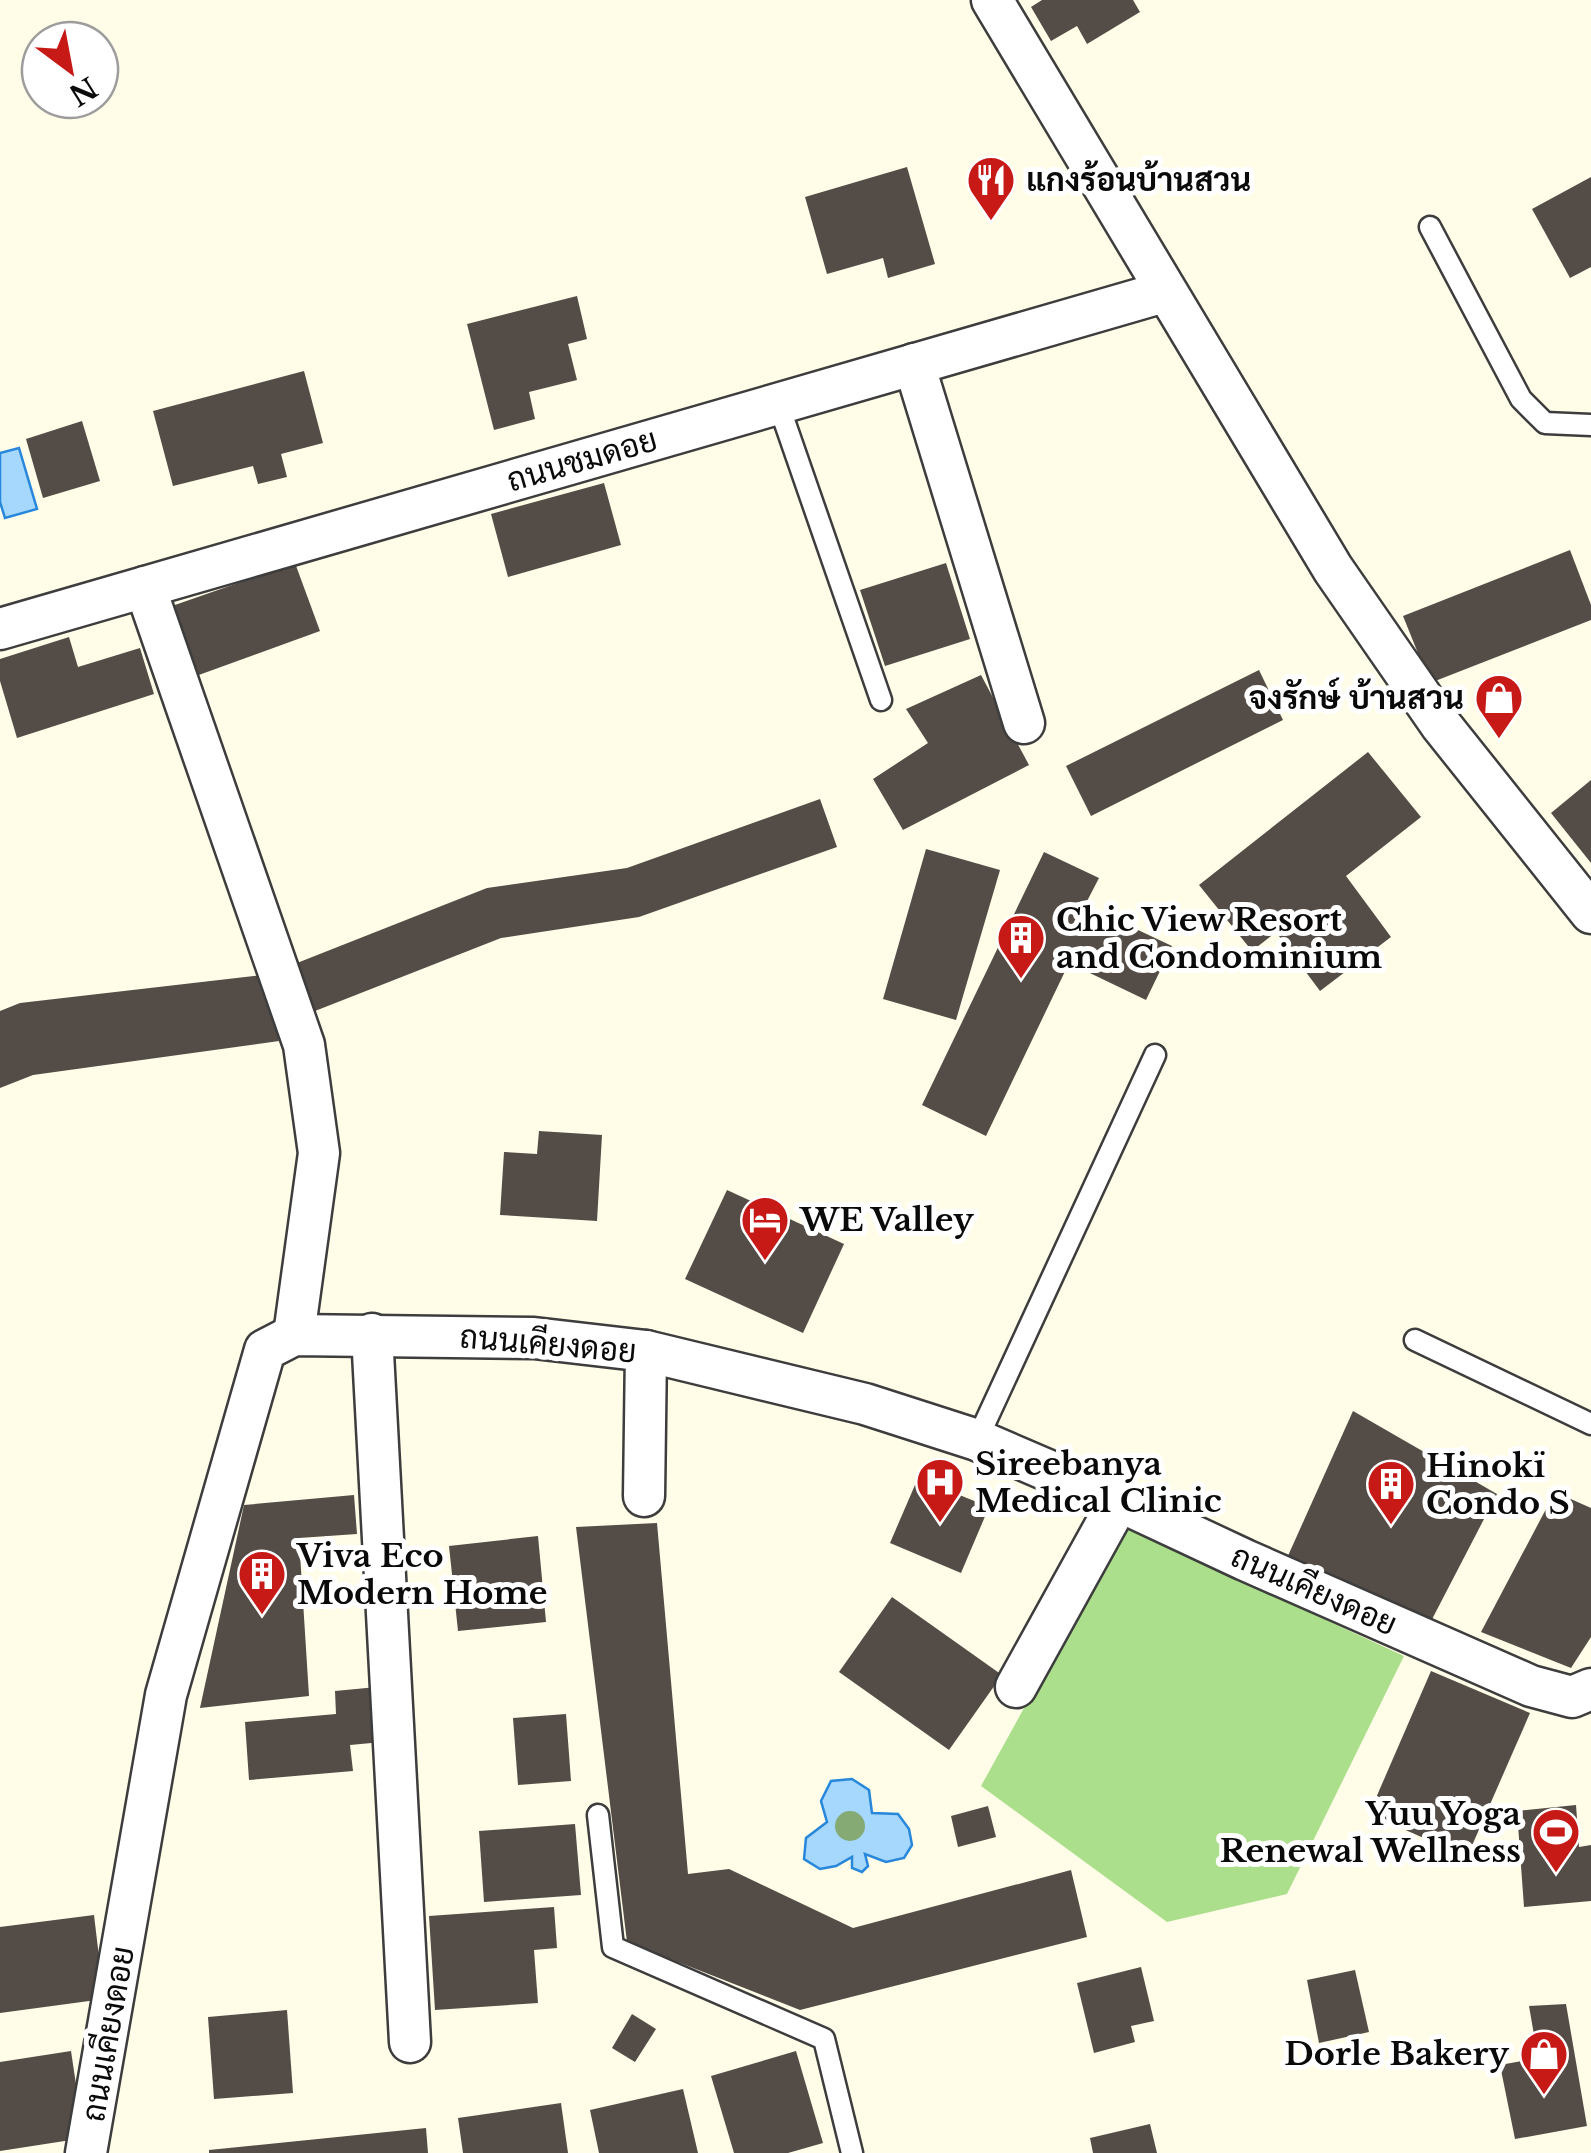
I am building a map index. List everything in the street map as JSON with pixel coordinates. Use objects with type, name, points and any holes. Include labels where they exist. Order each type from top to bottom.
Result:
[{"type":"street","points":[[992,0],[1333,569],[1441,725],[1591,913]]},
{"type":"street","name":"ถนนชมดอย","points":[[0,629],[1164,292]]},
{"type":"street","points":[[914,364],[1024,723]]},
{"type":"street","points":[[145,587],[304,1046],[319,1153],[294,1335]]},
{"type":"street","points":[[372,1334],[410,2042]]},
{"type":"street","name":"ถนนเคียงดอย","points":[[86,2153],[166,1695],[265,1350],[294,1335],[534,1338],[646,1351],[864,1404],[977,1440],[1119,1500],[1244,1560],[1530,1686],[1572,1697],[1591,1689]]},
{"type":"street","points":[[644,1496],[646,1351]]},
{"type":"street","points":[[1016,1687],[1119,1500]]},
{"type":"lane","points":[[1430,227],[1521,399],[1546,422],[1591,425]]},
{"type":"lane","points":[[778,404],[881,700]]},
{"type":"lane","points":[[977,1440],[1154,1055]]},
{"type":"lane","points":[[1415,1340],[1591,1424]]},
{"type":"lane","points":[[598,1815],[613,1948],[824,2039],[852,2153]]},
{"type":"green space","points":[[1124,1527],[1404,1656],[1287,1894],[1167,1922],[981,1786]]},
{"type":"water","points":[[19,448],[37,509],[5,518],[0,502],[0,453]]},
{"type":"water","points":[[852,1779],[869,1790],[872,1813],[898,1814],[909,1829],[912,1845],[904,1858],[886,1862],[865,1854],[868,1866],[862,1872],[852,1868],[852,1857],[820,1869],[804,1859],[806,1838],[827,1822],[821,1801],[831,1781]]},
{"type":"building","points":[[1042,0],[1133,0],[1140,12],[1087,44],[1077,26],[1051,41],[1031,7]]},
{"type":"building","points":[[907,167],[935,264],[888,278],[883,258],[827,274],[805,197]]},
{"type":"building","points":[[1591,177],[1591,267],[1570,278],[1532,209]]},
{"type":"building","points":[[577,296],[587,339],[568,344],[577,380],[529,392],[535,419],[494,430],[467,324]]},
{"type":"building","points":[[304,371],[323,443],[281,454],[287,477],[258,484],[253,466],[173,486],[153,411]]},
{"type":"building","points":[[82,421],[100,481],[43,498],[26,439]]},
{"type":"building","points":[[604,483],[621,545],[508,577],[491,514]]},
{"type":"building","points":[[1570,550],[1591,605],[1591,620],[1430,683],[1403,616]]},
{"type":"building","points":[[295,563],[320,631],[196,676],[172,606]]},
{"type":"building","points":[[946,563],[970,639],[885,666],[860,590]]},
{"type":"building","points":[[69,637],[78,667],[140,648],[154,694],[17,738],[0,681],[0,659]]},
{"type":"building","points":[[1259,670],[1283,720],[1091,816],[1066,766]]},
{"type":"building","points":[[981,675],[1029,765],[903,830],[873,779],[928,743],[906,709]]},
{"type":"building","points":[[1368,752],[1421,817],[1346,876],[1391,937],[1320,991],[1276,932],[1252,951],[1199,885]]},
{"type":"building","points":[[1591,780],[1591,863],[1551,813]]},
{"type":"building","points":[[820,799],[837,847],[639,917],[501,938],[315,1011],[297,963],[487,888],[627,868]]},
{"type":"building","points":[[926,849],[1000,870],[956,1020],[883,999]]},
{"type":"building","name":"Chic View Resort and Condominium","points":[[1044,852],[1099,878],[1085,905],[1172,946],[1146,1000],[1069,963],[986,1136],[922,1105]]},
{"type":"building","points":[[263,975],[279,1041],[33,1075],[0,1088],[0,1011],[20,1003]]},
{"type":"building","points":[[539,1131],[602,1135],[597,1221],[500,1215],[504,1152],[537,1154]]},
{"type":"building","name":"WE Valley","points":[[727,1190],[844,1244],[803,1333],[685,1279]]},
{"type":"building","name":"Hinokï Condo S","points":[[1353,1411],[1497,1494],[1428,1627],[1287,1558]]},
{"type":"building","name":"Sireebanya Medical Clinic","points":[[918,1478],[989,1507],[961,1573],[890,1543]]},
{"type":"building","points":[[1555,1492],[1591,1508],[1591,1637],[1571,1668],[1481,1632]]},
{"type":"building","name":"Viva Eco Modern Home","points":[[354,1495],[357,1534],[299,1538],[309,1696],[200,1708],[244,1505]]},
{"type":"building","points":[[657,1523],[688,1874],[729,1869],[853,1928],[1071,1870],[1087,1937],[800,2010],[627,1942],[576,1527]]},
{"type":"building","points":[[538,1536],[546,1622],[458,1631],[449,1546]]},
{"type":"building","points":[[892,1597],[1002,1675],[949,1750],[839,1672]]},
{"type":"building","points":[[1431,1671],[1530,1713],[1467,1857],[1369,1814]]},
{"type":"building","points":[[377,1687],[382,1742],[350,1745],[353,1771],[249,1780],[245,1722],[336,1714],[335,1691]]},
{"type":"building","points":[[566,1714],[571,1781],[518,1785],[513,1718]]},
{"type":"building","name":"Yuu Yoga Renewal Wellness","points":[[1576,1805],[1579,1847],[1591,1845],[1591,1901],[1524,1907],[1517,1811]]},
{"type":"building","points":[[988,1806],[996,1837],[958,1847],[951,1816]]},
{"type":"building","points":[[575,1824],[581,1895],[484,1902],[479,1831]]},
{"type":"building","points":[[554,1907],[557,1948],[534,1950],[538,2003],[435,2010],[429,1916]]},
{"type":"building","points":[[94,1915],[104,1999],[0,2013],[0,1927]]},
{"type":"building","points":[[1141,1967],[1154,2021],[1131,2026],[1135,2042],[1094,2053],[1077,1983]]},
{"type":"building","points":[[1355,1970],[1369,2032],[1319,2043],[1307,1980]]},
{"type":"building","name":"Dorle Bakery","points":[[1566,2004],[1587,2126],[1515,2139],[1500,2065],[1538,2058],[1529,2006]]},
{"type":"building","points":[[287,2010],[293,2093],[214,2099],[208,2017]]},
{"type":"building","points":[[632,2014],[656,2029],[635,2062],[612,2048]]},
{"type":"building","points":[[71,2051],[84,2138],[0,2151],[0,2062]]},
{"type":"building","points":[[796,2051],[823,2143],[788,2153],[734,2153],[711,2076]]},
{"type":"building","points":[[683,2089],[698,2153],[599,2153],[590,2110]]},
{"type":"building","points":[[561,2103],[568,2153],[463,2153],[458,2118]]},
{"type":"building","points":[[1150,2124],[1157,2153],[1093,2153],[1090,2138]]},
{"type":"building","points":[[426,2128],[428,2153],[209,2153],[209,2150]]},
{"type":"place","name":"แกงร้อนบ้านสวน","points":[[991,222]]},
{"type":"place","name":"จงรักษ์ บ้านสวน","points":[[1499,740]]},
{"type":"place","name":"Chic View Resort and Condominium","points":[[1021,980]]},
{"type":"place","name":"WE Valley","points":[[765,1262]]},
{"type":"place","name":"Sireebanya Medical Clinic","points":[[940,1524]]},
{"type":"place","name":"Hinokï Condo S","points":[[1391,1526]]},
{"type":"place","name":"Viva Eco Modern Home","points":[[262,1616]]},
{"type":"place","name":"Yuu Yoga Renewal Wellness","points":[[1556,1874]]},
{"type":"place","name":"Dorle Bakery","points":[[1544,2096]]}]
